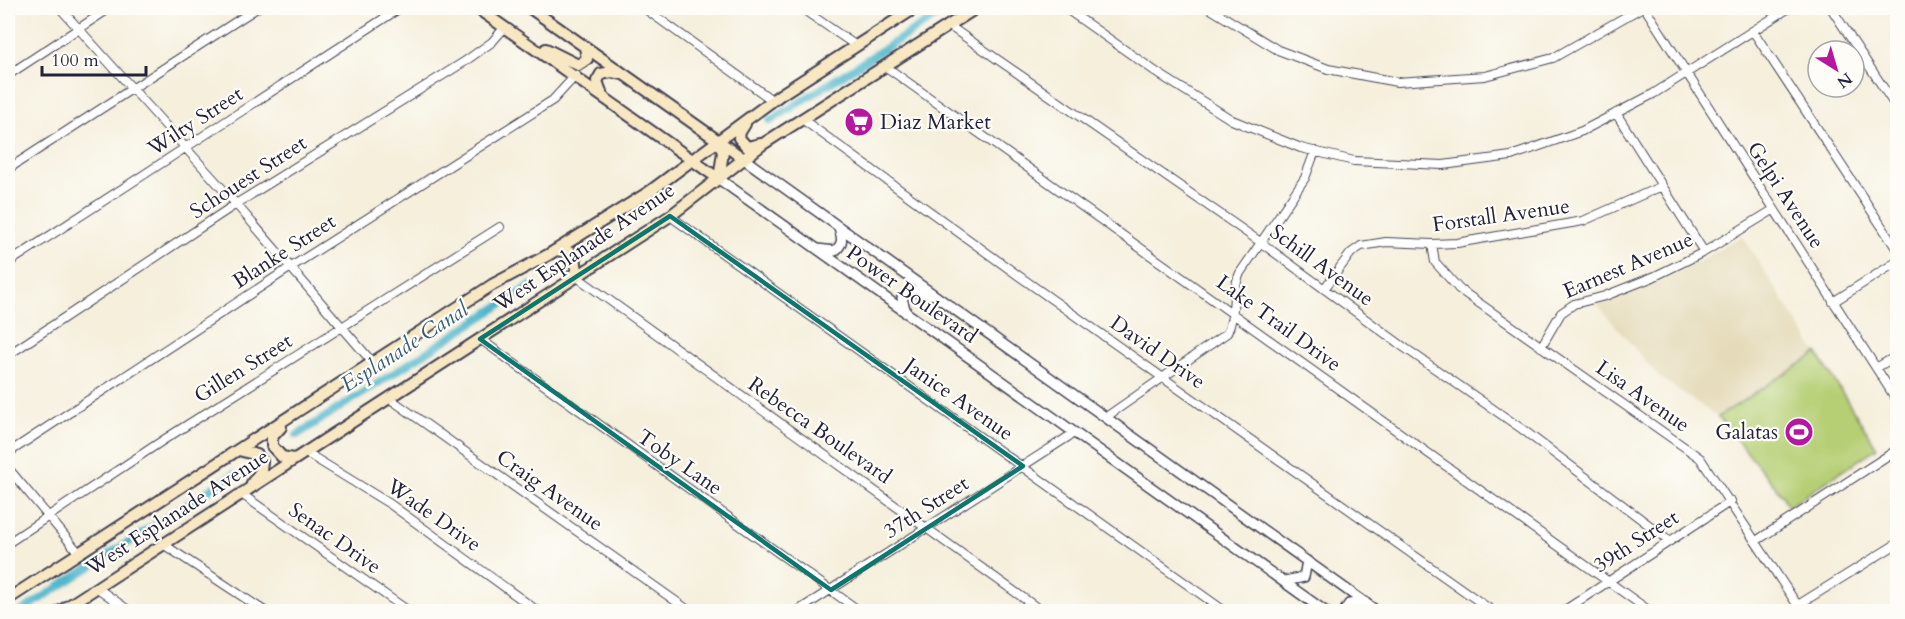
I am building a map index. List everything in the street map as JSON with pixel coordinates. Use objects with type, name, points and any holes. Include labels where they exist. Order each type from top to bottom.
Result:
[{"type":"main road","name":"Power Boulevard","points":[[477,8],[576,75],[718,179]]},
{"type":"main road","name":"Power Boulevard","points":[[530,8],[744,159]]},
{"type":"main road","name":"West Esplanade Avenue","points":[[8,599],[492,285],[556,250],[649,192],[772,100],[915,8]]},
{"type":"main road","name":"West Esplanade Avenue","points":[[59,612],[670,216],[763,144],[976,8]]},
{"type":"main road","points":[[537,49],[550,49],[578,65],[587,59],[585,47]]},
{"type":"main road","points":[[604,96],[597,87],[601,74],[612,72],[625,75]]},
{"type":"main road","points":[[751,116],[740,132],[739,138],[747,147],[763,144]]},
{"type":"main road","points":[[718,141],[723,152],[718,179]]},
{"type":"main road","points":[[556,250],[569,252],[578,262],[577,271],[562,287]]},
{"type":"main road","points":[[289,417],[272,437],[272,446],[282,457],[294,459]]},
{"type":"main road","points":[[239,450],[257,455],[262,461],[261,471],[244,491]]},
{"type":"street","points":[[60,8],[187,148],[373,363]]},
{"type":"street","points":[[8,75],[110,8]]},
{"type":"street","points":[[8,169],[257,8]]},
{"type":"street","name":"Wilty Street","points":[[8,263],[400,8]]},
{"type":"street","points":[[644,8],[772,100]]},
{"type":"street","points":[[801,8],[855,45]]},
{"type":"street","points":[[1065,8],[1159,74],[1232,120],[1315,151],[1354,161],[1443,165],[1511,156],[1582,131],[1687,74],[1789,8]]},
{"type":"street","points":[[1074,13],[1083,8]]},
{"type":"street","points":[[1209,8],[1278,50],[1328,69],[1397,82],[1485,76],[1553,58],[1643,8]]},
{"type":"street","name":"Gelpi Avenue","points":[[1643,8],[1898,402]]},
{"type":"street","points":[[1832,8],[1898,110]]},
{"type":"street","name":"Schill Avenue","points":[[948,25],[1261,242],[1324,290],[1522,429],[1670,541]]},
{"type":"street","name":"Schouest Street","points":[[8,355],[236,204],[464,62],[492,42],[505,27]]},
{"type":"street","points":[[1753,31],[1898,251]]},
{"type":"street","name":"Lake Trail Drive","points":[[885,66],[1651,612]]},
{"type":"street","name":"Blanke Street","points":[[8,453],[291,267],[553,100],[576,75]]},
{"type":"street","points":[[1616,113],[1704,252]]},
{"type":"street","name":"David Drive","points":[[802,119],[1019,276],[1494,612]]},
{"type":"street","points":[[1106,417],[1223,338],[1232,323],[1234,287],[1261,242],[1305,178],[1315,151]]},
{"type":"street","name":"Power Boulevard","points":[[744,159],[1378,612]]},
{"type":"street","name":"Power Boulevard","points":[[718,179],[1326,612]]},
{"type":"street","name":"Forstall Avenue","points":[[1324,290],[1351,253],[1361,246],[1386,242],[1432,244],[1583,221],[1662,186]]},
{"type":"street","name":"Earnest Avenue","points":[[1541,347],[1561,313],[1574,304],[1643,281],[1704,252],[1773,210]]},
{"type":"street","name":"Janice Avenue","points":[[670,216],[1226,612]]},
{"type":"street","name":"Gillen Street","points":[[8,543],[500,227]]},
{"type":"street","points":[[815,249],[835,251],[843,240],[839,227]]},
{"type":"street","name":"Lisa Avenue","points":[[1432,244],[1435,262],[1451,281],[1700,458],[1731,501],[1800,608]]},
{"type":"street","points":[[1833,302],[1898,261]]},
{"type":"street","name":"Rebecca Boulevard","points":[[577,277],[1043,612]]},
{"type":"street","points":[[907,315],[902,298],[911,291],[920,291],[942,300]]},
{"type":"street","name":"Toby Lane","points":[[480,339],[861,612]]},
{"type":"street","points":[[1876,368],[1898,354]]},
{"type":"street","name":"Craig Avenue","points":[[389,398],[691,612]]},
{"type":"street","name":"37th Street","points":[[796,612],[1074,433]]},
{"type":"street","points":[[1756,541],[1898,449]]},
{"type":"street","name":"Wade Drive","points":[[305,452],[390,504],[539,612]]},
{"type":"street","points":[[8,468],[79,553]]},
{"type":"street","name":"Senac Drive","points":[[244,491],[410,612]]},
{"type":"street","name":"39th Street","points":[[1562,612],[1731,501]]},
{"type":"street","points":[[1800,608],[1898,543]]},
{"type":"street","points":[[162,544],[267,612]]},
{"type":"street","points":[[1285,581],[1304,577],[1307,561]]},
{"type":"street","points":[[96,587],[132,612]]},
{"type":"street","points":[[1344,612],[1349,604],[1365,602]]},
{"type":"highlighted area","points":[[670,216],[1023,466],[831,590],[480,339]]},
{"type":"shaded area","points":[[1742,236],[1816,352],[1718,417],[1659,377],[1596,303],[1657,282],[1693,265]]},
{"type":"green space","name":"Galatas","points":[[1817,353],[1877,448],[1788,507],[1782,495],[1718,417]]},
{"type":"waterway","name":"Esplanade Canal","points":[[770,121],[949,8]]},
{"type":"waterway","name":"Esplanade Canal","points":[[297,435],[530,286]]},
{"type":"waterway","name":"Esplanade Canal","points":[[20,612],[233,475]]},
{"type":"place","name":"Diaz Market","points":[[859,122]]},
{"type":"place","name":"Galatas","points":[[1799,432]]}]
